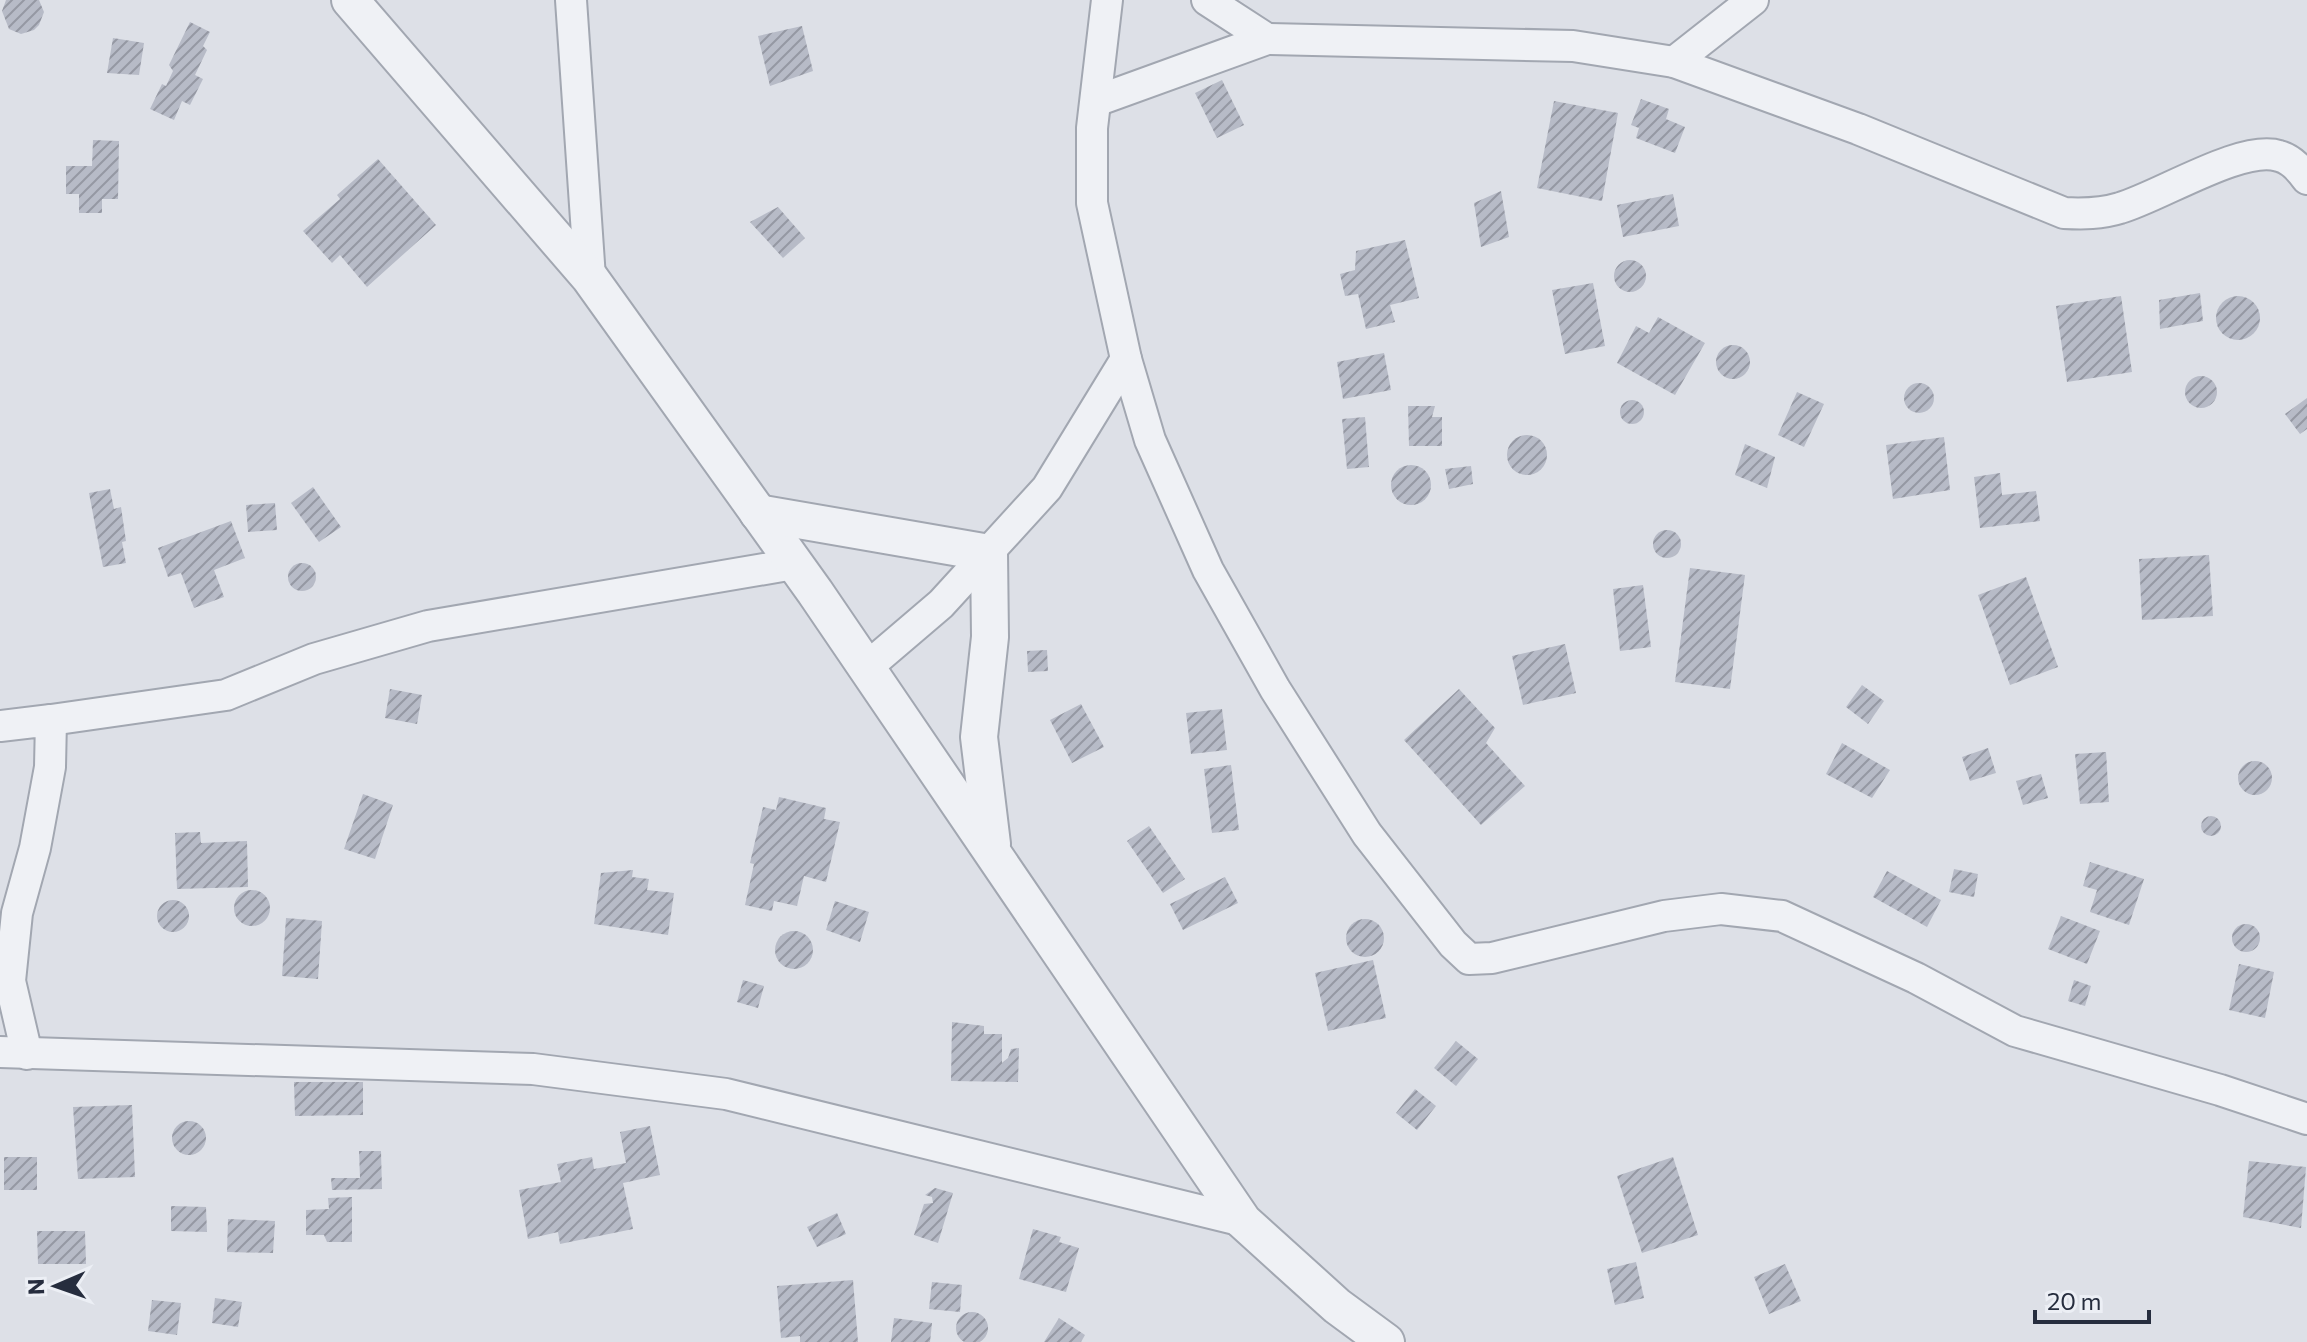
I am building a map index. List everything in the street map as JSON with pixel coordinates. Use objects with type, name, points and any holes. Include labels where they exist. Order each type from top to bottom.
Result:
[{"type":"street","points":[[350,0],[590,278],[794,564],[1243,1221],[1337,1306],[1386,1342]]},
{"type":"street","points":[[571,0],[590,278]]},
{"type":"street","points":[[1107,0],[1092,128],[1092,203],[1126,359],[1150,440],[1208,570],[1275,689],[1367,834],[1453,944],[1469,959],[1492,958],[1664,916],[1721,909],[1782,916],[1916,978],[2015,1031],[2220,1090],[2307,1119]]},
{"type":"street","points":[[1207,0],[1267,39]]},
{"type":"street","points":[[1674,62],[1753,0]]},
{"type":"street","points":[[1096,101],[1267,39],[1573,46],[1674,62],[1858,129],[2064,213],[2092,214],[2120,208],[2237,159],[2264,153],[2280,156],[2299,167],[2307,179]]},
{"type":"street","points":[[866,668],[941,604],[1047,488],[1126,359]]},
{"type":"street","points":[[758,513],[989,553]]},
{"type":"street","points":[[989,553],[990,637],[979,737],[992,850]]},
{"type":"street","points":[[0,726],[226,695],[314,659],[428,626],[794,564]]},
{"type":"street","points":[[51,720],[50,767],[35,848],[17,913],[10,981],[13,1053],[533,1069],[726,1094],[1243,1221]]},
{"type":"building","points":[[6,0],[39,0],[44,12],[39,25],[21,34],[9,29],[2,11]]},
{"type":"building","points":[[190,22],[210,32],[203,46],[207,50],[195,75],[203,79],[190,105],[182,101],[174,120],[150,109],[162,84],[166,86],[173,71],[169,65]]},
{"type":"building","points":[[802,26],[813,71],[770,86],[758,36]]},
{"type":"building","points":[[113,38],[144,43],[139,75],[107,73]]},
{"type":"building","points":[[1222,80],[1244,125],[1217,138],[1195,93]]},
{"type":"building","points":[[1641,99],[1669,109],[1666,119],[1685,127],[1675,153],[1636,138],[1639,128],[1631,125]]},
{"type":"building","points":[[1554,101],[1618,113],[1602,201],[1537,188]]},
{"type":"building","points":[[93,140],[119,141],[118,199],[102,199],[102,213],[79,213],[79,194],[66,194],[66,166],[92,166]]},
{"type":"building","points":[[378,159],[436,225],[367,287],[340,255],[332,263],[303,231],[340,199],[337,195]]},
{"type":"building","points":[[1501,191],[1509,237],[1481,247],[1474,203]]},
{"type":"building","points":[[1673,194],[1679,226],[1623,237],[1617,205]]},
{"type":"building","points":[[778,207],[805,238],[783,258],[750,222]]},
{"type":"building","points":[[1405,240],[1419,298],[1390,305],[1395,322],[1366,329],[1358,294],[1345,296],[1340,274],[1355,270],[1356,251]]},
{"type":"building","points":[[1630,260],[1641,265],[1646,276],[1641,287],[1630,292],[1619,287],[1614,276],[1619,265]]},
{"type":"building","points":[[1593,283],[1605,346],[1565,354],[1552,290]]},
{"type":"building","points":[[2200,293],[2203,321],[2160,329],[2159,300]]},
{"type":"building","points":[[2121,296],[2132,372],[2067,382],[2056,306]]},
{"type":"building","points":[[2238,296],[2254,302],[2260,318],[2254,334],[2238,340],[2222,334],[2216,318],[2222,302]]},
{"type":"building","points":[[1658,317],[1705,343],[1675,395],[1617,363],[1636,326],[1649,333]]},
{"type":"building","points":[[1733,345],[1745,350],[1750,362],[1745,374],[1733,379],[1721,374],[1716,362],[1721,350]]},
{"type":"building","points":[[1384,353],[1391,390],[1343,399],[1337,362]]},
{"type":"building","points":[[2201,376],[2212,381],[2217,392],[2212,403],[2201,408],[2190,403],[2185,392],[2190,381]]},
{"type":"building","points":[[1919,383],[1925,384],[1933,392],[1933,404],[1925,412],[1919,413],[1913,412],[1905,404],[1904,398],[1905,392],[1913,384]]},
{"type":"building","points":[[1797,392],[1824,404],[1804,447],[1778,435]]},
{"type":"building","points":[[2307,398],[2307,429],[2300,434],[2285,414]]},
{"type":"building","points":[[1632,400],[1643,407],[1644,412],[1637,423],[1632,424],[1621,417],[1620,412],[1627,401]]},
{"type":"building","points":[[1408,406],[1435,406],[1432,417],[1442,417],[1442,446],[1409,446]]},
{"type":"building","points":[[1365,417],[1369,467],[1347,469],[1342,419]]},
{"type":"building","points":[[1527,435],[1541,441],[1547,455],[1541,469],[1527,475],[1513,469],[1507,455],[1513,441]]},
{"type":"building","points":[[1944,437],[1950,490],[1893,499],[1886,445]]},
{"type":"building","points":[[1745,444],[1775,457],[1767,488],[1735,475]]},
{"type":"building","points":[[1411,465],[1425,471],[1431,485],[1425,499],[1411,505],[1397,499],[1391,485],[1397,471]]},
{"type":"building","points":[[1471,466],[1473,484],[1449,489],[1445,469]]},
{"type":"building","points":[[2000,473],[2002,495],[2036,491],[2040,521],[1980,528],[1974,477]]},
{"type":"building","points":[[313,487],[341,527],[319,542],[291,503]]},
{"type":"building","points":[[110,489],[114,509],[121,507],[126,563],[103,567],[89,493]]},
{"type":"building","points":[[275,503],[277,530],[248,532],[246,505]]},
{"type":"building","points":[[231,521],[245,558],[214,570],[224,597],[194,608],[181,573],[168,577],[158,548]]},
{"type":"building","points":[[1667,530],[1677,534],[1681,544],[1677,554],[1667,558],[1657,554],[1653,544],[1657,534]]},
{"type":"building","points":[[2209,555],[2213,616],[2142,620],[2139,559]]},
{"type":"building","points":[[302,563],[312,567],[316,577],[312,587],[302,591],[292,587],[288,577],[292,567]]},
{"type":"building","points":[[1690,568],[1745,575],[1730,689],[1675,682]]},
{"type":"building","points":[[2026,577],[2058,667],[2010,685],[1978,595]]},
{"type":"building","points":[[1643,585],[1651,647],[1620,651],[1613,589]]},
{"type":"building","points":[[1565,644],[1576,693],[1523,705],[1512,656]]},
{"type":"building","points":[[1047,650],[1048,671],[1028,672],[1027,651]]},
{"type":"building","points":[[1862,685],[1884,701],[1868,724],[1846,707]]},
{"type":"building","points":[[390,689],[422,695],[417,724],[385,718]]},
{"type":"building","points":[[1459,689],[1495,728],[1486,743],[1525,786],[1481,825],[1404,740]]},
{"type":"building","points":[[1081,704],[1104,747],[1072,763],[1050,720]]},
{"type":"building","points":[[1222,709],[1227,750],[1191,754],[1186,713]]},
{"type":"building","points":[[1842,743],[1890,770],[1872,798],[1826,774]]},
{"type":"building","points":[[1988,748],[1996,773],[1970,781],[1962,757]]},
{"type":"building","points":[[2106,752],[2109,802],[2080,804],[2075,754]]},
{"type":"building","points":[[2255,761],[2267,766],[2272,778],[2267,790],[2255,795],[2243,790],[2238,778],[2243,766]]},
{"type":"building","points":[[1231,765],[1239,830],[1212,833],[1204,769]]},
{"type":"building","points":[[2041,774],[2048,798],[2023,805],[2016,781]]},
{"type":"building","points":[[363,794],[393,805],[375,859],[344,849]]},
{"type":"building","points":[[779,797],[826,808],[824,819],[840,822],[826,882],[804,876],[797,906],[774,901],[772,911],[745,905],[754,864],[750,863],[763,807],[776,810]]},
{"type":"building","points":[[2207,816],[2215,816],[2221,826],[2215,836],[2207,836],[2201,830],[2201,822]]},
{"type":"building","points":[[1149,826],[1185,879],[1163,893],[1127,841]]},
{"type":"building","points":[[200,832],[201,843],[247,841],[248,887],[177,889],[175,833]]},
{"type":"building","points":[[2090,862],[2144,879],[2129,925],[2090,912],[2097,890],[2083,886]]},
{"type":"building","points":[[1954,869],[1978,874],[1974,897],[1949,892]]},
{"type":"building","points":[[633,870],[632,877],[649,879],[647,890],[674,893],[668,935],[594,924],[601,873]]},
{"type":"building","points":[[1887,871],[1941,900],[1927,927],[1873,897]]},
{"type":"building","points":[[1225,877],[1238,903],[1183,930],[1170,904]]},
{"type":"building","points":[[252,890],[265,895],[270,908],[265,921],[252,926],[239,921],[234,908],[239,895]]},
{"type":"building","points":[[173,900],[184,905],[189,916],[184,927],[173,932],[162,927],[157,916],[162,905]]},
{"type":"building","points":[[835,901],[869,912],[860,942],[826,930]]},
{"type":"building","points":[[2061,916],[2100,931],[2087,964],[2048,949]]},
{"type":"building","points":[[286,918],[322,921],[318,979],[282,976]]},
{"type":"building","points":[[1365,919],[1378,925],[1384,938],[1378,951],[1365,957],[1352,951],[1346,938],[1352,925]]},
{"type":"building","points":[[2246,924],[2256,928],[2260,938],[2256,948],[2246,952],[2236,948],[2232,938],[2236,928]]},
{"type":"building","points":[[794,931],[807,937],[813,950],[807,963],[794,969],[781,963],[775,950],[781,937]]},
{"type":"building","points":[[1373,960],[1386,1018],[1328,1031],[1315,973]]},
{"type":"building","points":[[2239,964],[2274,972],[2265,1018],[2229,1010]]},
{"type":"building","points":[[743,980],[764,986],[758,1008],[737,1002]]},
{"type":"building","points":[[2074,980],[2091,986],[2085,1006],[2068,1001]]},
{"type":"building","points":[[952,1022],[984,1026],[984,1034],[1002,1034],[1002,1063],[1011,1049],[1019,1048],[1018,1082],[951,1081]]},
{"type":"building","points":[[1456,1041],[1478,1059],[1456,1086],[1434,1068]]},
{"type":"building","points":[[294,1082],[363,1082],[363,1115],[295,1116]]},
{"type":"building","points":[[1415,1089],[1436,1106],[1417,1130],[1396,1113]]},
{"type":"building","points":[[132,1105],[135,1177],[78,1179],[73,1107]]},
{"type":"building","points":[[189,1121],[201,1126],[206,1138],[201,1150],[189,1155],[177,1150],[172,1138],[177,1126]]},
{"type":"building","points":[[650,1126],[660,1175],[623,1183],[633,1229],[560,1244],[558,1232],[528,1239],[519,1190],[561,1182],[557,1164],[592,1157],[594,1169],[626,1163],[620,1132]]},
{"type":"building","points":[[359,1151],[381,1151],[382,1189],[332,1190],[331,1178],[360,1178]]},
{"type":"building","points":[[4,1157],[37,1157],[37,1190],[4,1190]]},
{"type":"building","points":[[1673,1157],[1698,1235],[1642,1253],[1617,1176]]},
{"type":"building","points":[[2249,1161],[2306,1167],[2301,1228],[2243,1217]]},
{"type":"building","points":[[935,1188],[953,1193],[938,1243],[914,1235],[924,1204],[933,1203],[932,1197],[925,1195]]},
{"type":"building","points":[[352,1197],[352,1242],[327,1242],[324,1235],[306,1235],[306,1210],[329,1209],[328,1198]]},
{"type":"building","points":[[171,1206],[206,1207],[207,1232],[171,1231]]},
{"type":"building","points":[[837,1213],[846,1234],[817,1247],[807,1227]]},
{"type":"building","points":[[228,1219],[275,1221],[273,1253],[227,1252]]},
{"type":"building","points":[[1033,1229],[1061,1237],[1059,1242],[1079,1248],[1066,1292],[1019,1279]]},
{"type":"building","points":[[37,1231],[85,1231],[86,1264],[38,1264]]},
{"type":"building","points":[[1636,1262],[1644,1298],[1615,1305],[1607,1269]]},
{"type":"building","points":[[1785,1264],[1801,1301],[1769,1314],[1754,1277]]},
{"type":"building","points":[[853,1280],[858,1342],[800,1342],[800,1336],[781,1338],[777,1286]]},
{"type":"building","points":[[932,1282],[962,1285],[960,1312],[929,1309]]},
{"type":"building","points":[[215,1298],[242,1302],[238,1327],[212,1323]]},
{"type":"building","points":[[152,1300],[181,1303],[177,1335],[148,1331]]},
{"type":"building","points":[[972,1312],[983,1317],[988,1328],[983,1339],[972,1344],[961,1339],[956,1328],[961,1317]]},
{"type":"building","points":[[894,1318],[932,1323],[930,1342],[891,1342]]},
{"type":"building","points":[[1059,1318],[1085,1335],[1081,1342],[1044,1342]]}]
